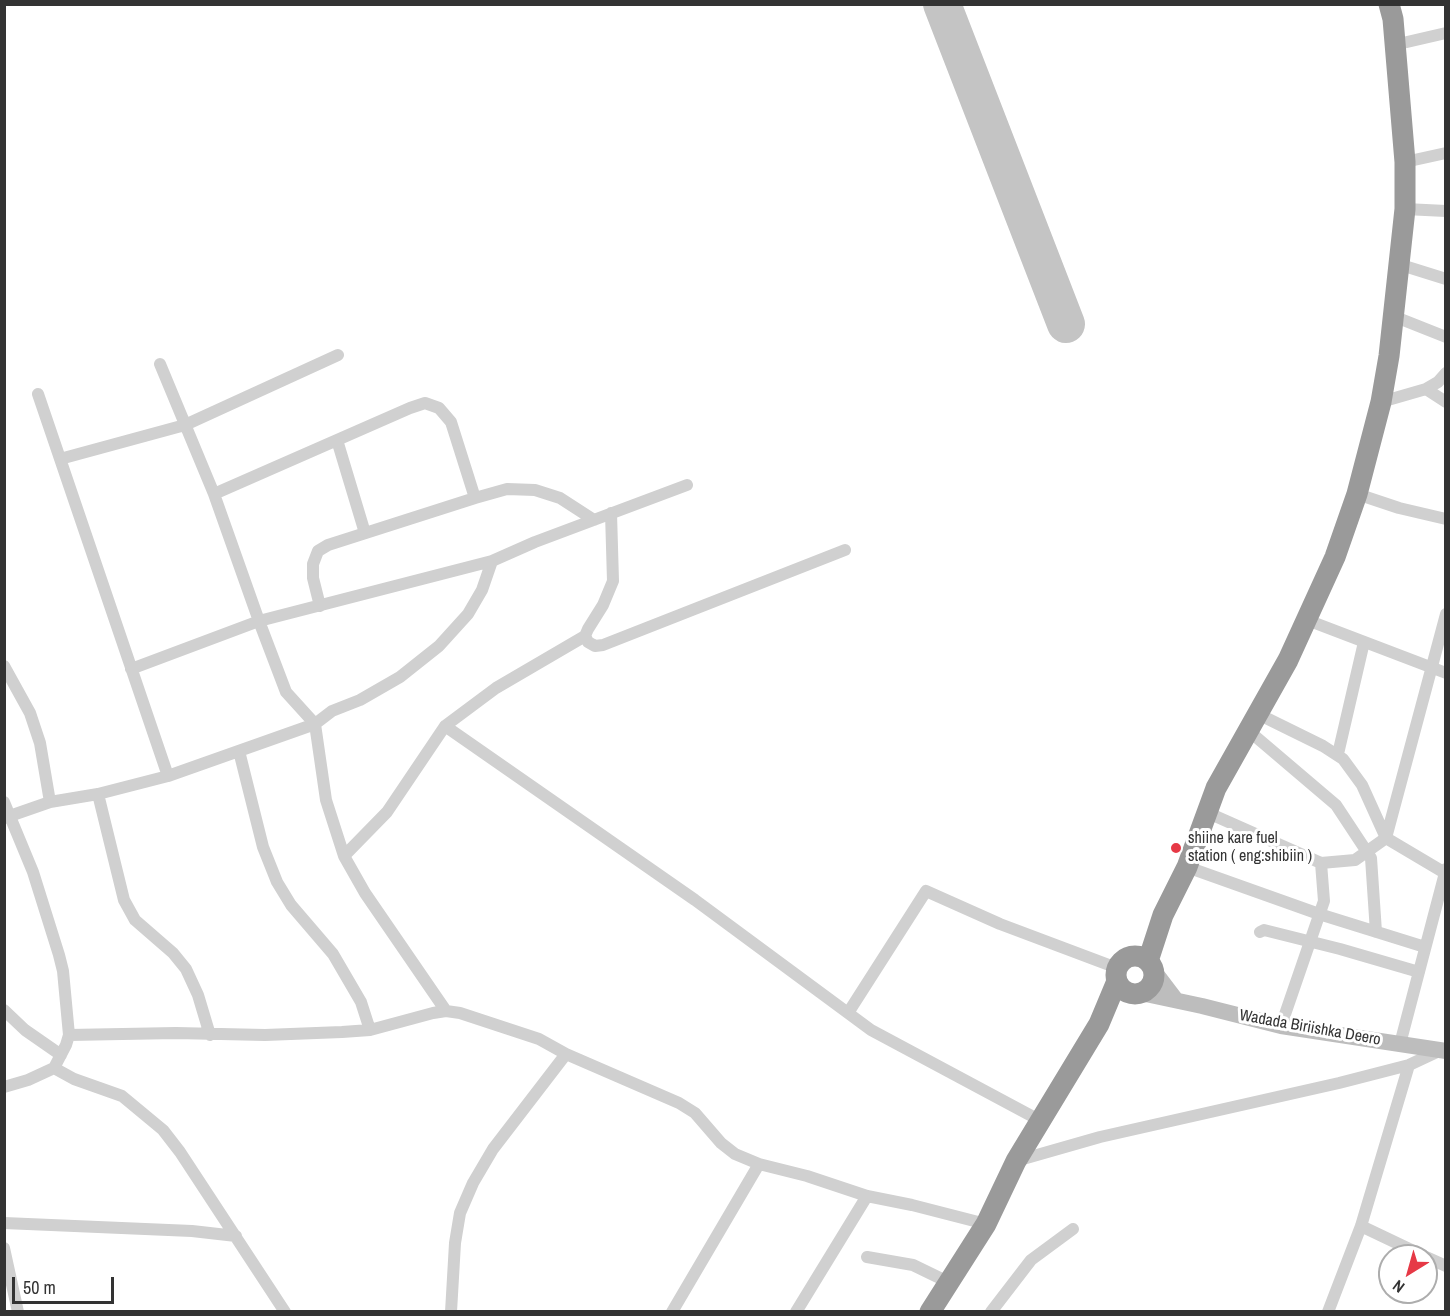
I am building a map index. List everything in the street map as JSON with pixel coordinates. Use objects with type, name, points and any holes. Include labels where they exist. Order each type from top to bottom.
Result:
[{"type":"highway","points":[[930,1311],[986,1224],[1016,1161],[1099,1024],[1119,969],[1163,915],[1187,867],[1216,788],[1254,723],[1307,620],[1335,557],[1357,494],[1381,402],[1389,356],[1405,209],[1405,162],[1393,19],[1389,4]]},
{"type":"highway","points":[[1099,1024],[1150,987],[1154,976],[1151,966],[1163,915]]},
{"type":"highway","points":[[1119,969],[1137,956],[1151,966]]},
{"type":"highway","points":[[1119,969],[1125,991],[1138,994]]},
{"type":"street","points":[[1394,45],[1446,33]]},
{"type":"street","points":[[1405,162],[1446,153]]},
{"type":"street","points":[[1405,209],[1446,211]]},
{"type":"street","points":[[1398,264],[1446,279]]},
{"type":"street","points":[[1393,316],[1446,337]]},
{"type":"street","points":[[60,459],[185,425],[338,355]]},
{"type":"street","points":[[160,364],[214,494],[286,692],[315,724],[326,800],[344,856],[365,893],[446,1011]]},
{"type":"street","points":[[1381,402],[1426,389],[1438,382],[1446,373]]},
{"type":"street","points":[[1426,389],[1446,402]]},
{"type":"street","points":[[38,394],[168,776]]},
{"type":"street","points":[[214,494],[425,403],[439,408],[451,422],[475,498]]},
{"type":"street","points":[[337,440],[365,533]]},
{"type":"street","points":[[131,669],[259,621],[492,561],[594,519],[687,485]]},
{"type":"street","points":[[320,606],[312,564],[318,551],[328,545],[475,498],[507,489],[535,490],[560,498],[594,519]]},
{"type":"street","points":[[1357,494],[1399,508],[1446,519]]},
{"type":"street","points":[[344,856],[387,812],[445,726],[496,688],[585,636],[613,581],[611,513]]},
{"type":"street","points":[[585,636],[588,642],[595,646],[603,645],[845,550]]},
{"type":"street","points":[[7,817],[50,802],[98,794],[168,776],[315,724],[332,711],[360,700],[400,677],[439,645],[468,614],[482,590],[492,561]]},
{"type":"street","points":[[1206,812],[1321,863],[1354,860],[1386,838],[1446,614]]},
{"type":"street","points":[[1307,620],[1446,673]]},
{"type":"street","points":[[1338,754],[1364,642]]},
{"type":"street","points":[[4,666],[30,713],[40,743],[50,802]]},
{"type":"street","points":[[1254,723],[1338,754],[1362,785],[1386,838],[1445,871],[1400,1044]]},
{"type":"street","points":[[1254,723],[1335,805],[1367,851],[1371,858],[1377,932]]},
{"type":"street","points":[[445,726],[695,900],[871,1030],[1041,1121]]},
{"type":"street","points":[[239,752],[263,847],[277,882],[291,905],[333,954],[361,1002],[370,1030]]},
{"type":"street","points":[[98,794],[123,900],[135,920],[173,953],[186,969],[198,995],[210,1035]]},
{"type":"street","points":[[4,802],[7,817],[33,872],[59,955],[63,971],[69,1035],[54,1068],[28,1080],[4,1087]]},
{"type":"street","points":[[1281,1026],[1324,901],[1321,863]]},
{"type":"street","points":[[1187,867],[1319,914],[1425,947]]},
{"type":"street","points":[[848,1013],[926,891],[1000,924],[1119,969]]},
{"type":"street","points":[[1260,932],[1264,930],[1419,972]]},
{"type":"street","points":[[1151,966],[1176,1000]]},
{"type":"street","name":"Wadada Biriishka Deero","points":[[1138,994],[1176,1000],[1281,1026],[1444,1049]]},
{"type":"street","points":[[4,1010],[24,1030],[61,1055]]},
{"type":"street","points":[[69,1035],[176,1033],[265,1035],[370,1030],[446,1011],[475,1017],[539,1039],[567,1054],[679,1103],[695,1113],[721,1143],[735,1154],[759,1164],[807,1176],[867,1196],[986,1224]]},
{"type":"street","points":[[1016,1161],[1100,1137],[1340,1083],[1409,1065],[1444,1049]]},
{"type":"street","points":[[451,1311],[455,1243],[460,1213],[472,1183],[493,1149],[567,1054]]},
{"type":"street","points":[[1328,1311],[1361,1226],[1409,1065]]},
{"type":"street","points":[[54,1068],[74,1079],[122,1096],[151,1119],[172,1141],[285,1311]]},
{"type":"street","points":[[672,1311],[759,1164]]},
{"type":"street","points":[[796,1311],[867,1196]]},
{"type":"street","points":[[4,1223],[192,1231],[236,1236]]},
{"type":"street","points":[[1361,1226],[1398,1244]]},
{"type":"street","points":[[991,1311],[1031,1260],[1073,1229]]},
{"type":"street","points":[[4,1248],[18,1311]]},
{"type":"street","points":[[867,1257],[913,1265],[948,1282]]},
{"type":"taxiway","points":[[942,4],[1066,324]]},
{"type":"place","name":"shiine kare fuel station ( eng:shibiin )","points":[[1176,848]]}]
